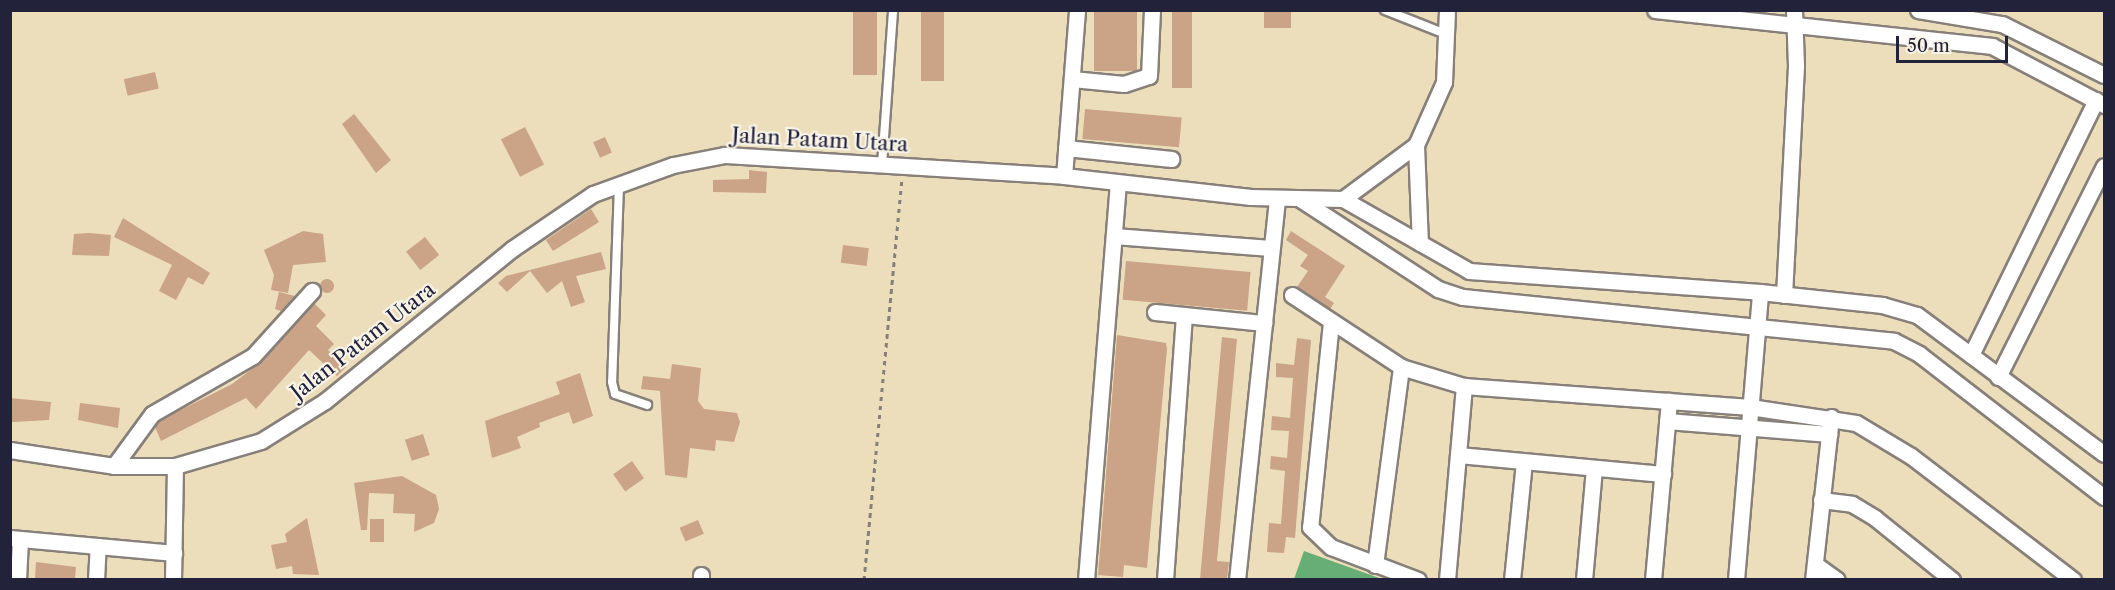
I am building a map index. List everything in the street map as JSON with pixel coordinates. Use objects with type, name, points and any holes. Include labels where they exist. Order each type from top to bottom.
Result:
[{"type":"street","points":[[1064,176],[1077,10]]},
{"type":"street","points":[[1072,79],[1124,84],[1149,76],[1152,10]]},
{"type":"street","points":[[1420,243],[1416,145],[1444,82],[1448,34],[1447,10]]},
{"type":"street","points":[[1654,10],[1794,27],[1992,46],[2100,103],[1971,355]]},
{"type":"street","points":[[1784,295],[1794,10]]},
{"type":"street","points":[[1918,10],[2002,24],[2104,75]]},
{"type":"street","points":[[1416,145],[1343,199],[1469,272],[1760,292],[1882,305],[1917,315],[2104,454]]},
{"type":"street","points":[[1066,148],[1171,159]]},
{"type":"street","name":"Jalan Patam Utara","points":[[10,450],[114,466],[175,466],[261,441],[325,401],[513,249],[619,181],[725,155],[1064,176],[1118,184],[1277,198],[1343,199]]},
{"type":"street","points":[[1998,377],[2104,166]]},
{"type":"street","points":[[1086,579],[1118,184]]},
{"type":"street","points":[[1297,197],[1438,289],[1463,297],[1756,330],[1866,335],[1894,341],[1919,354],[2104,497]]},
{"type":"street","points":[[1240,578],[1277,198]]},
{"type":"street","points":[[1114,236],[1271,248]]},
{"type":"street","points":[[114,466],[152,414],[253,356],[312,291]]},
{"type":"street","points":[[1736,579],[1760,292]]},
{"type":"street","points":[[1292,295],[1401,367],[1464,386],[1750,407],[1831,417],[1876,432],[2073,579]]},
{"type":"street","points":[[1155,312],[1264,323]]},
{"type":"street","points":[[1165,579],[1184,316]]},
{"type":"street","points":[[1331,322],[1310,527],[1330,547],[1418,579]]},
{"type":"street","points":[[1375,565],[1401,367]]},
{"type":"street","points":[[1447,579],[1464,386]]},
{"type":"street","points":[[1653,579],[1669,401]]},
{"type":"street","points":[[1831,417],[1814,572],[1837,579]]},
{"type":"street","points":[[1667,421],[1749,425],[1829,434]]},
{"type":"street","points":[[1458,455],[1663,474]]},
{"type":"street","points":[[1512,579],[1524,462]]},
{"type":"street","points":[[173,579],[175,466]]},
{"type":"street","points":[[1584,579],[1594,468]]},
{"type":"street","points":[[1821,500],[1852,504],[1933,574],[1952,579]]},
{"type":"street","points":[[18,579],[15,539],[174,553]]},
{"type":"street","points":[[96,579],[98,546]]},
{"type":"lane","points":[[882,165],[893,10]]},
{"type":"lane","points":[[1385,10],[1448,34]]},
{"type":"lane","points":[[619,181],[612,382],[615,394],[647,405]]},
{"type":"path","points":[[864,579],[903,165]]},
{"type":"green space","points":[[1304,551],[1382,579],[1294,579]]},
{"type":"building","points":[[853,10],[877,10],[877,75],[853,75]]},
{"type":"building","points":[[921,10],[944,10],[944,81],[921,81]]},
{"type":"building","points":[[1094,10],[1137,10],[1137,71],[1094,71]]},
{"type":"building","points":[[1172,10],[1192,10],[1192,88],[1172,88]]},
{"type":"building","points":[[1264,10],[1291,10],[1291,28],[1264,28]]},
{"type":"building","points":[[155,72],[159,89],[128,96],[124,79]]},
{"type":"building","points":[[1085,109],[1182,117],[1179,147],[1082,139]]},
{"type":"building","points":[[354,114],[391,160],[376,173],[342,124]]},
{"type":"building","points":[[525,127],[544,164],[520,177],[501,139]]},
{"type":"building","points":[[605,137],[612,153],[600,158],[593,142]]},
{"type":"building","points":[[749,170],[767,172],[766,193],[713,192],[713,180],[749,179]]},
{"type":"building","points":[[591,209],[599,222],[553,251],[546,240]]},
{"type":"building","points":[[123,218],[210,273],[203,285],[188,277],[176,300],[159,291],[172,265],[114,237]]},
{"type":"building","points":[[303,231],[323,234],[326,262],[293,265],[288,293],[271,290],[274,275],[264,250]]},
{"type":"building","points":[[1291,231],[1345,266],[1325,297],[1334,303],[1330,309],[1297,287],[1308,271],[1300,266],[1308,255],[1286,240]]},
{"type":"building","points":[[74,234],[111,235],[109,256],[72,255]]},
{"type":"building","points":[[425,237],[439,255],[420,270],[406,252]]},
{"type":"building","points":[[843,245],[869,248],[867,266],[841,263]]},
{"type":"building","points":[[601,252],[606,269],[576,276],[585,302],[571,307],[562,281],[547,293],[530,271],[507,292],[498,283],[506,276]]},
{"type":"building","points":[[1126,261],[1251,272],[1247,311],[1123,300]]},
{"type":"building","points":[[324,279],[330,279],[334,286],[330,293],[324,293],[320,289],[320,283]]},
{"type":"building","points":[[279,292],[295,296],[281,311],[275,309]]},
{"type":"building","points":[[314,303],[326,315],[316,326],[334,344],[328,350],[346,367],[337,376],[309,350],[256,409],[246,398],[161,441],[155,427],[159,421],[232,384],[260,363]]},
{"type":"building","points":[[1117,335],[1166,343],[1167,349],[1147,568],[1124,565],[1123,577],[1098,575]]},
{"type":"building","points":[[1222,337],[1237,339],[1217,561],[1229,562],[1227,579],[1200,579]]},
{"type":"building","points":[[1297,338],[1311,340],[1295,538],[1286,537],[1284,553],[1267,552],[1269,523],[1281,524],[1285,471],[1270,469],[1271,456],[1287,458],[1289,431],[1271,430],[1272,416],[1290,418],[1293,378],[1276,377],[1276,363],[1294,365]]},
{"type":"building","points":[[672,364],[701,368],[698,401],[704,409],[737,413],[740,422],[734,442],[716,440],[715,451],[690,448],[687,478],[665,475],[660,391],[641,389],[643,376],[670,379]]},
{"type":"building","points":[[580,373],[593,416],[573,424],[569,412],[539,423],[540,427],[517,437],[521,448],[492,458],[485,421],[560,394],[556,382]]},
{"type":"building","points":[[10,398],[51,402],[49,420],[12,422]]},
{"type":"building","points":[[80,403],[120,408],[118,428],[78,420]]},
{"type":"building","points":[[423,434],[430,455],[412,461],[405,440]]},
{"type":"building","points":[[632,461],[644,478],[625,491],[613,474]]},
{"type":"building","points":[[402,476],[436,495],[439,509],[434,523],[414,532],[415,514],[393,513],[394,494],[369,493],[367,530],[361,530],[354,483]]},
{"type":"building","points":[[307,518],[319,575],[293,574],[292,566],[276,569],[271,545],[287,542],[285,534]]},
{"type":"building","points":[[370,519],[384,519],[384,542],[370,542]]},
{"type":"building","points":[[698,520],[704,534],[685,542],[680,528]]},
{"type":"building","points":[[36,562],[76,567],[75,579],[35,579]]}]
